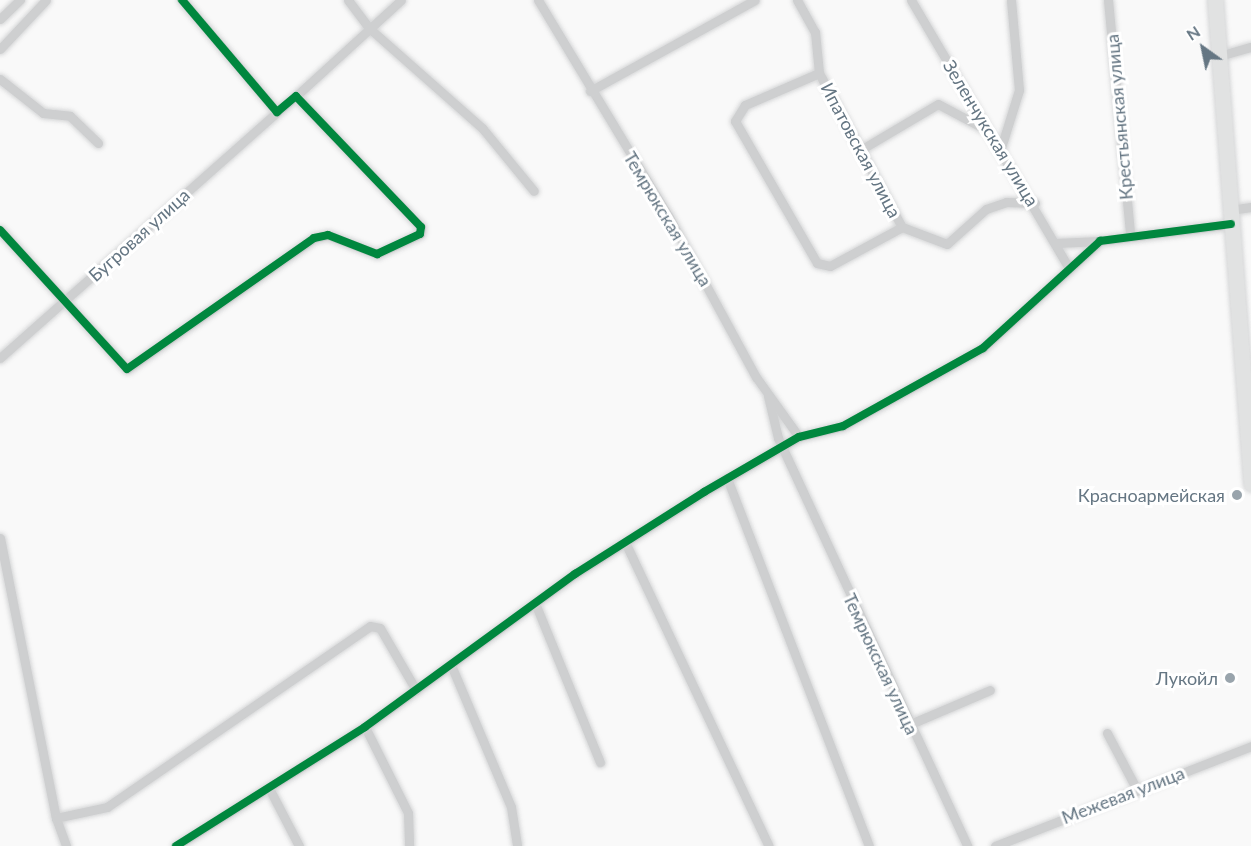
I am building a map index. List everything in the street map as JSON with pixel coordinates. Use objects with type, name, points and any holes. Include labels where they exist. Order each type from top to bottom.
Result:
[{"type":"main road","points":[[1215,0],[1251,484]]},
{"type":"street","points":[[0,19],[20,0]]},
{"type":"street","points":[[0,49],[46,0]]},
{"type":"street","points":[[182,0],[277,112]]},
{"type":"street","points":[[348,0],[369,28],[483,129],[534,191]]},
{"type":"street","points":[[0,230],[119,365],[132,368],[314,238],[328,236],[377,254],[422,231],[296,96],[401,0]]},
{"type":"street","name":"Темрюкская улица","points":[[538,0],[590,91],[669,217],[767,392],[799,437]]},
{"type":"street","name":"Ипатовская улица","points":[[797,0],[815,32],[819,73],[902,227],[822,265],[735,121],[746,105],[819,73]]},
{"type":"street","name":"Зеленчукская улица","points":[[911,0],[987,130],[1035,203],[1069,268]]},
{"type":"street","points":[[1000,151],[1019,90],[1011,0]]},
{"type":"street","name":"Крестьянская улица","points":[[1108,0],[1130,234]]},
{"type":"street","points":[[590,91],[749,2]]},
{"type":"street","points":[[1219,56],[1251,47]]},
{"type":"street","points":[[0,79],[43,113],[70,116],[98,143]]},
{"type":"street","name":"Бугровая улица","points":[[0,358],[296,96]]},
{"type":"street","points":[[862,149],[938,104],[987,130]]},
{"type":"street","points":[[902,227],[947,244],[986,208],[1006,202],[1035,203]]},
{"type":"street","points":[[1056,243],[1100,241],[1231,217],[1251,207]]},
{"type":"street","points":[[176,846],[270,790],[365,727],[535,603],[625,542],[727,478],[799,437],[843,426],[983,348],[1100,241]]},
{"type":"street","name":"Темрюкская улица","points":[[767,392],[783,448],[908,725],[967,846]]},
{"type":"street","points":[[727,478],[869,846]]},
{"type":"street","points":[[0,538],[56,818],[66,846]]},
{"type":"street","points":[[625,542],[769,846]]},
{"type":"street","points":[[535,603],[540,627],[600,762]]},
{"type":"street","points":[[56,818],[107,807],[370,626],[380,628],[416,690]]},
{"type":"street","points":[[451,665],[511,807],[517,846]]},
{"type":"street","points":[[908,725],[990,690]]},
{"type":"street","points":[[365,727],[408,813],[409,846]]},
{"type":"street","points":[[1107,733],[1137,790]]},
{"type":"street","name":"Межевая улица","points":[[995,846],[1251,746]]},
{"type":"street","points":[[270,790],[299,846]]},
{"type":"cycle path","points":[[0,230],[127,369],[314,238],[328,235],[377,254],[420,234],[421,227],[296,96],[277,112],[182,0]]},
{"type":"cycle path","points":[[176,846],[365,727],[575,574],[704,492],[799,437],[843,426],[983,348],[1100,241],[1231,224]]},
{"type":"place","name":"Красноармейская","points":[[1237,495]]},
{"type":"place","name":"Лукойл","points":[[1230,678]]}]
